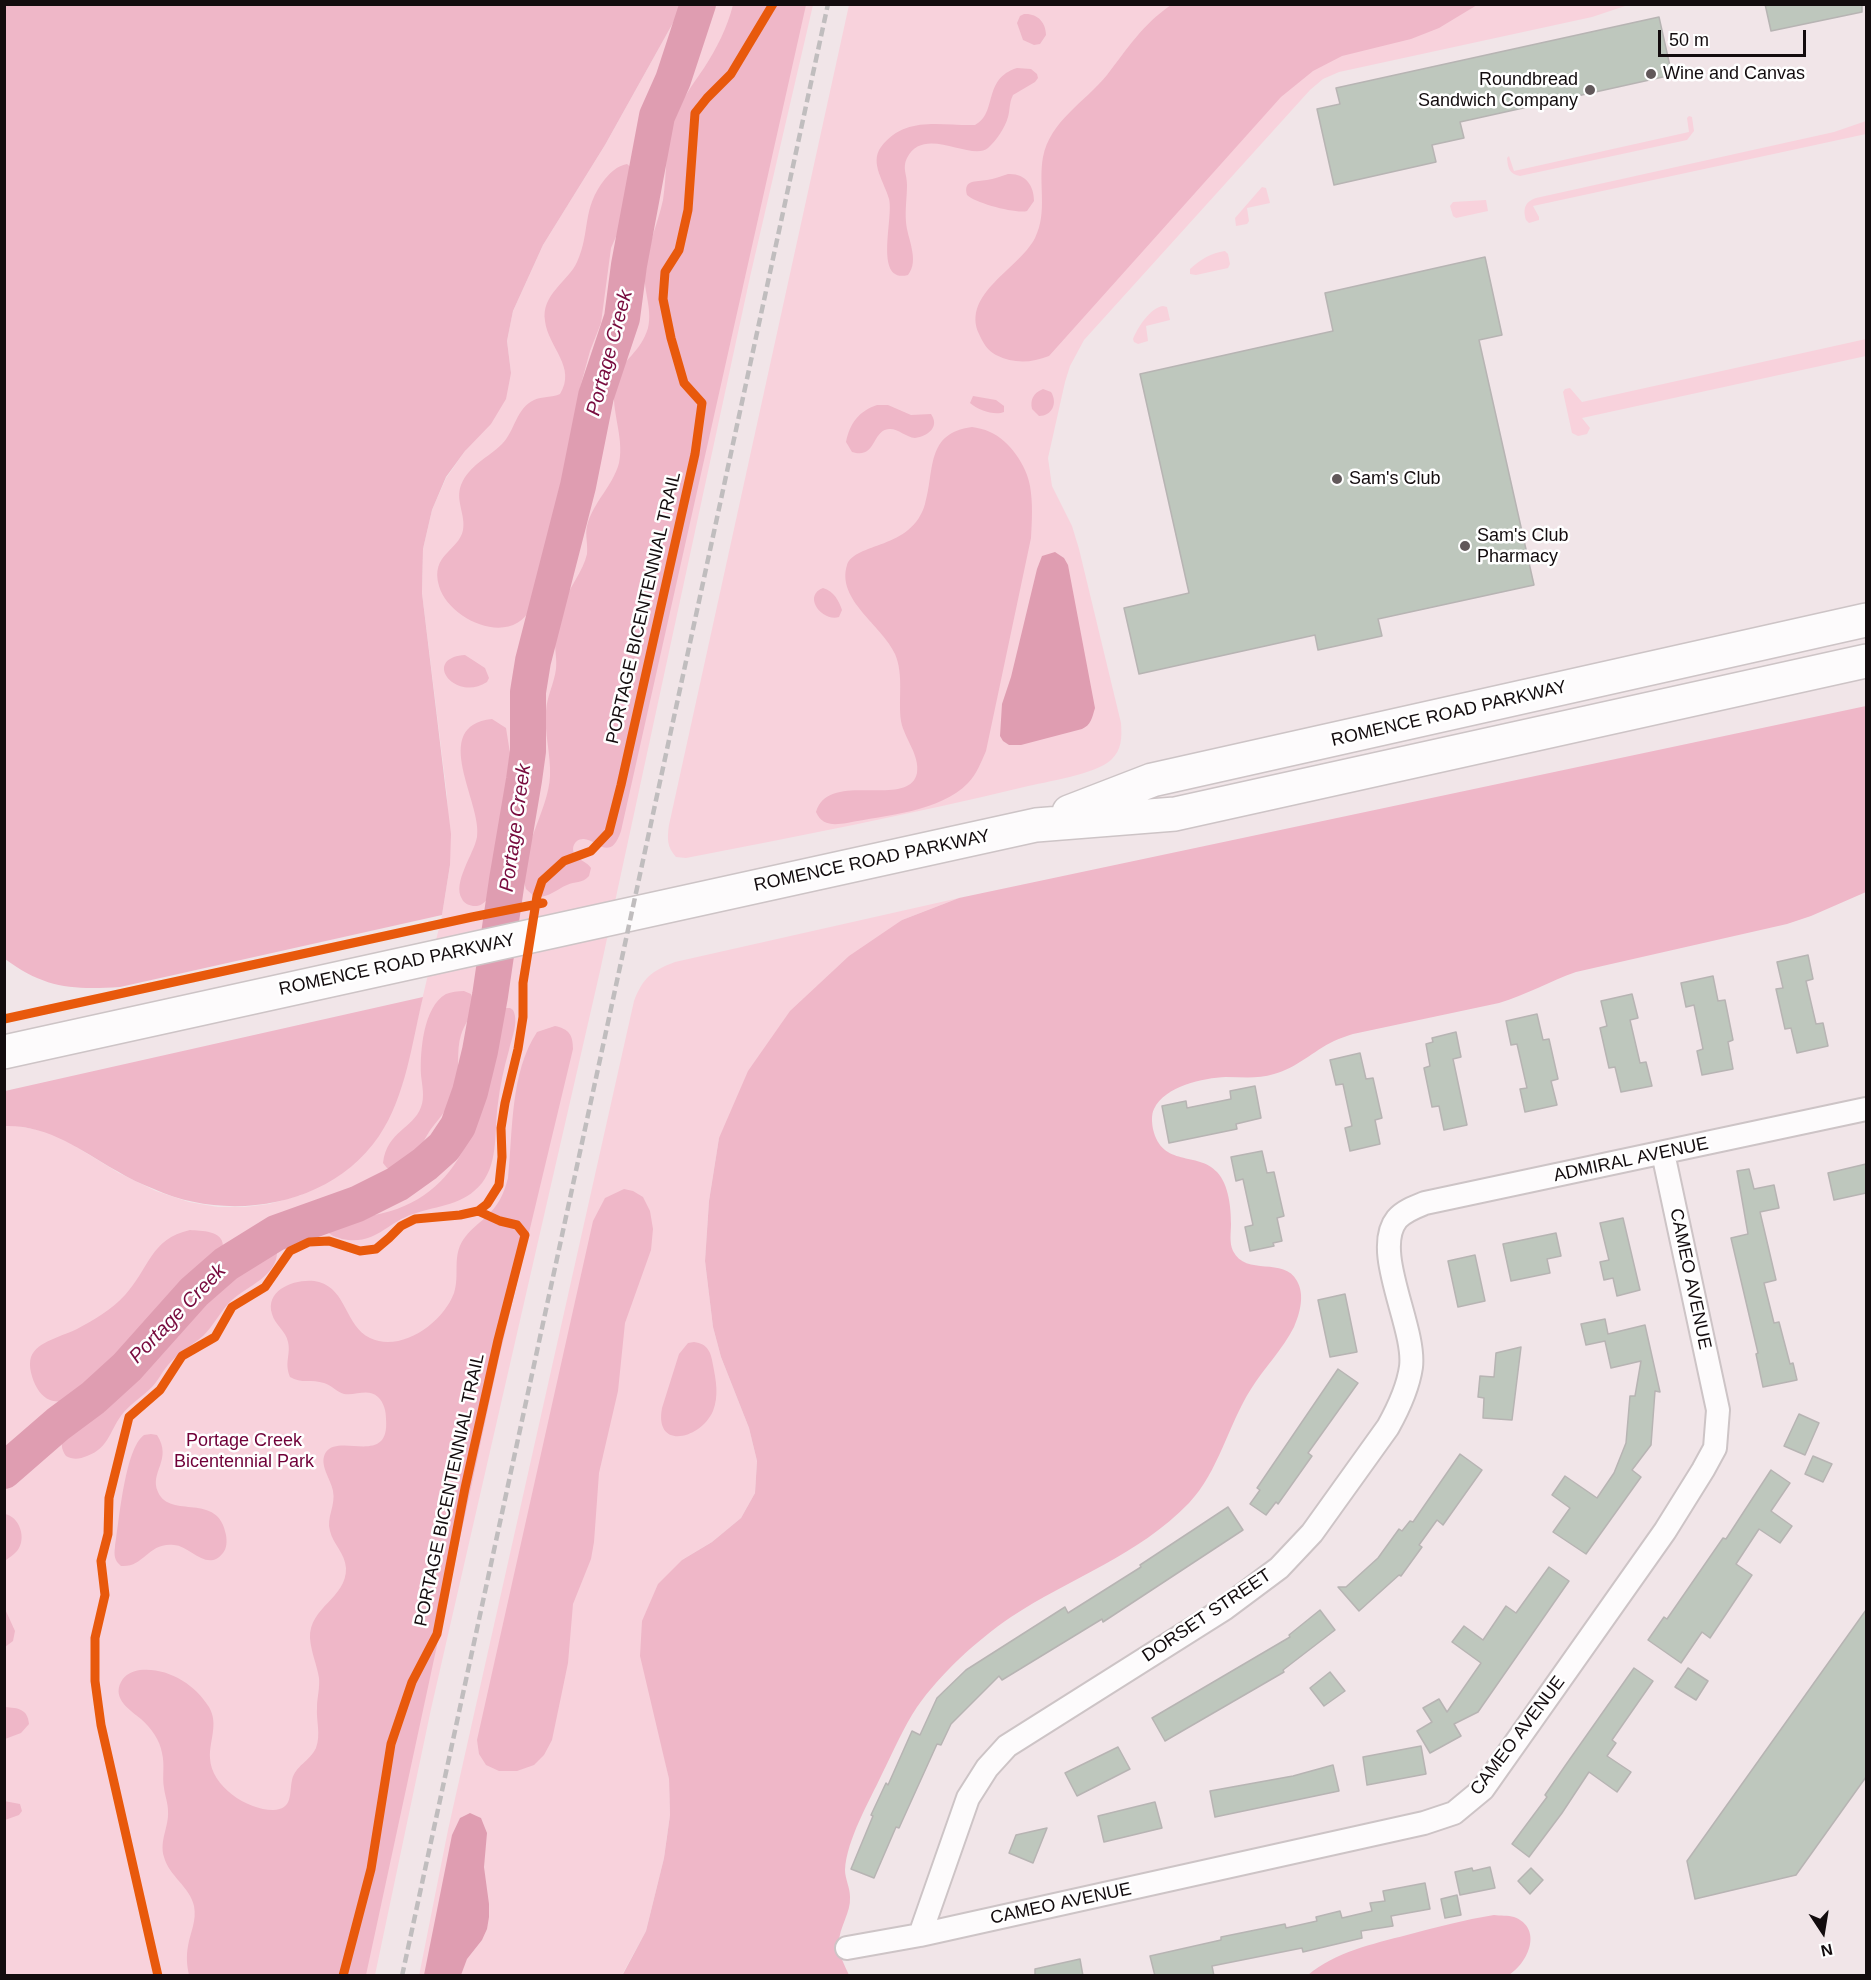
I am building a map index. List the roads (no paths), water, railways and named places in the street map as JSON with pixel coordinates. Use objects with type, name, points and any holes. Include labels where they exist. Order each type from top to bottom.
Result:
[{"type":"street","name":"ROMENCE ROAD PARKWAY","points":[[1036,825],[1152,780],[1866,620]]},
{"type":"street","name":"ROMENCE ROAD PARKWAY","points":[[4,1052],[1036,825],[1174,814],[1866,661]]},
{"type":"street","points":[[1652,668],[1660,706]]},
{"type":"street","name":"ADMIRAL AVENUE","points":[[1398,1218],[1425,1203],[1866,1110]]},
{"type":"street","name":"CAMEO AVENUE","points":[[847,1948],[920,1935],[1424,1823],[1454,1813],[1483,1789],[1665,1531],[1715,1448],[1718,1410],[1663,1153]]},
{"type":"street","name":"DORSET STREET","points":[[920,1935],[968,1798],[987,1768],[1007,1746],[1224,1609],[1279,1568],[1312,1533],[1388,1427],[1400,1402],[1411,1366],[1411,1349],[1389,1256],[1388,1239],[1398,1218]]},
{"type":"waterway","name":"Portage Creek","points":[[4,1471],[127,1367],[194,1292],[226,1264],[276,1233],[357,1204],[397,1184],[444,1147],[458,1126],[470,1092],[490,996],[528,751],[528,692],[533,661],[578,486],[596,396],[622,318],[629,265],[657,116],[673,80],[698,4]]},
{"type":"railway","points":[[402,1976],[828,4]]},
{"type":"place","name":"Wine and Canvas","points":[[1651,74]]},
{"type":"place","name":"Roundbread Sandwich Company","points":[[1590,90]]},
{"type":"place","name":"Sam's Club","points":[[1337,479]]},
{"type":"place","name":"Sam's Club Pharmacy","points":[[1465,546]]},
{"type":"park label","name":"Portage Creek Bicentennial Park","points":[[244,1451]]}]
